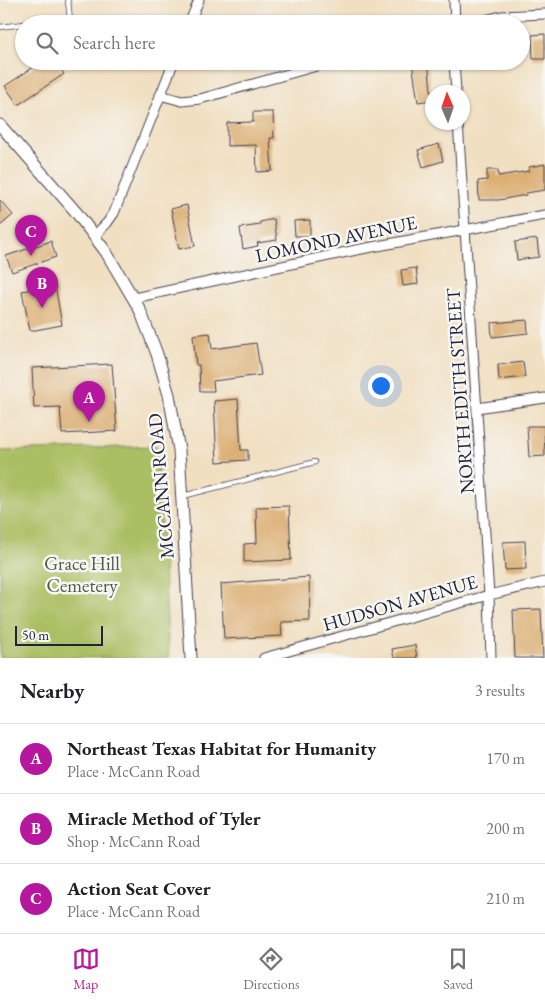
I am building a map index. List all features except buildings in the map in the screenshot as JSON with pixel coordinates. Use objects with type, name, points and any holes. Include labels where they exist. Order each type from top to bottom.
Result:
[{"type":"street","points":[[193,15],[199,0]]},
{"type":"street","points":[[454,0],[455,15]]},
{"type":"street","points":[[523,15],[545,14]]},
{"type":"street","points":[[94,235],[107,223],[114,213],[170,70]]},
{"type":"street","points":[[160,94],[179,100],[200,99],[302,70]]},
{"type":"street","points":[[455,70],[456,85]]},
{"type":"street","name":"MCCANN ROAD","points":[[0,125],[94,235],[115,264],[147,325],[166,380],[177,434],[191,658]]},
{"type":"street","name":"NORTH EDITH STREET","points":[[459,130],[489,595],[491,658]]},
{"type":"street","name":"LOMOND AVENUE","points":[[134,298],[356,250],[545,215]]},
{"type":"street","points":[[477,408],[545,398]]},
{"type":"street","name":"HUDSON AVENUE","points":[[264,658],[489,595],[545,582]]},
{"type":"lane","points":[[68,0],[70,15]]},
{"type":"lane","points":[[0,27],[15,25]]},
{"type":"lane","points":[[182,497],[315,462]]},
{"type":"green space","name":"Grace Hill Cemetery","points":[[156,446],[169,658],[0,658],[0,451]]},
{"type":"place","name":"Action Seat Cover","points":[[31,256]]},
{"type":"place","name":"Miracle Method of Tyler","points":[[42,308]]},
{"type":"place","name":"Northeast Texas Habitat for Humanity","points":[[89,422]]}]
